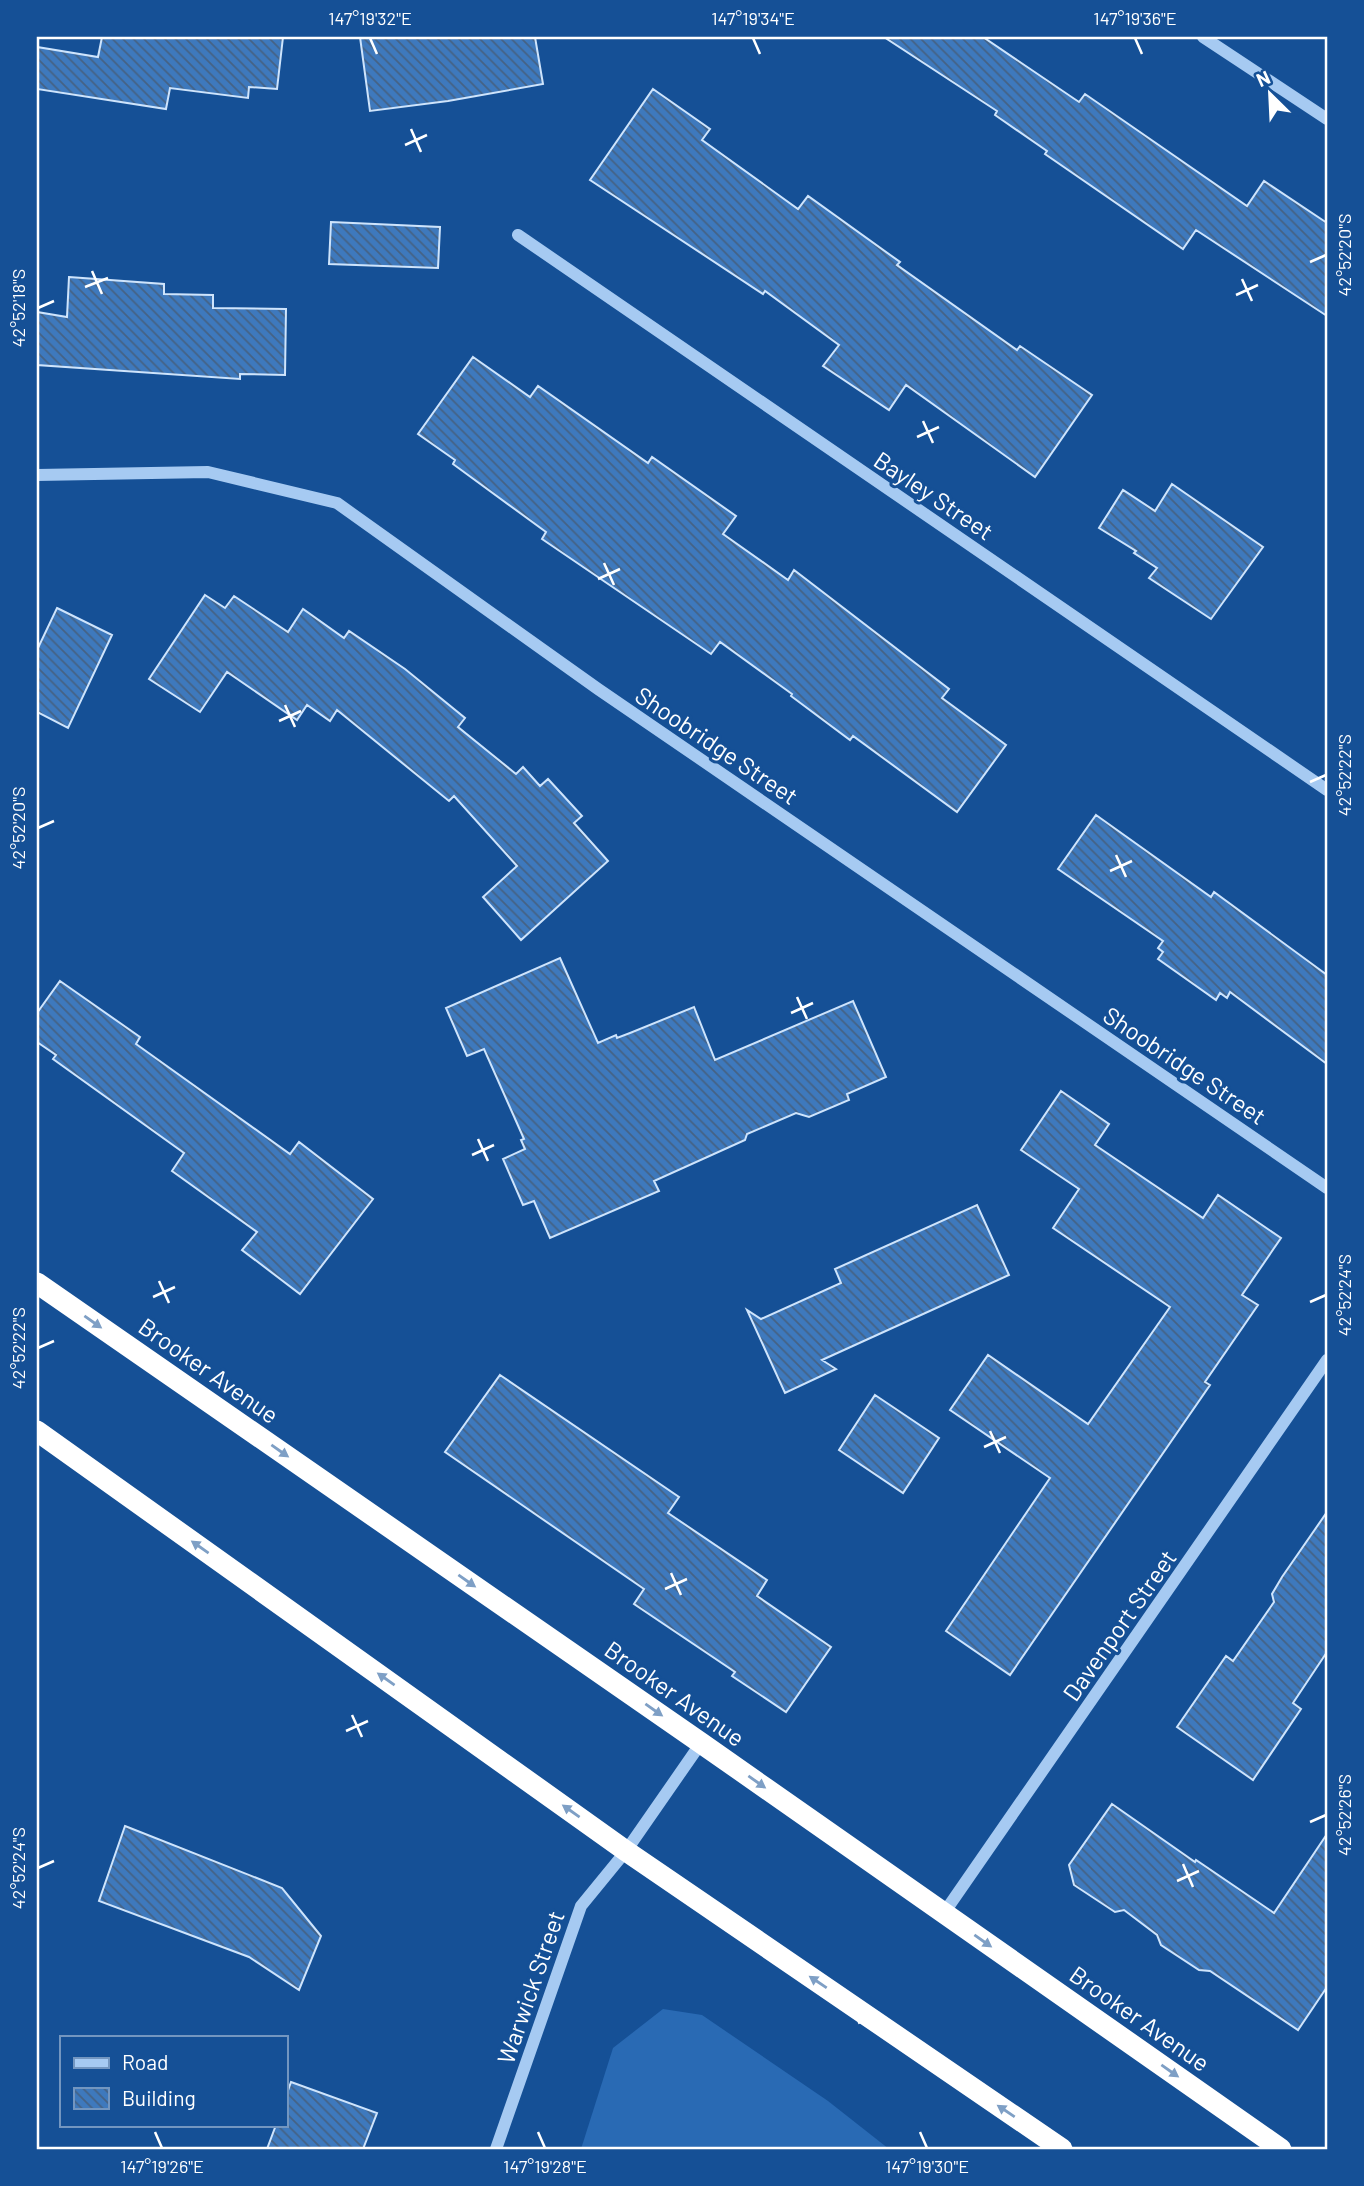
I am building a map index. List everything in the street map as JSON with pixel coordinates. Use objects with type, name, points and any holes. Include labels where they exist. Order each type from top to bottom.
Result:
[{"type":"highway","name":"Brooker Avenue","points":[[37,1283],[1281,2149]]},
{"type":"highway","points":[[37,1431],[626,1851],[1062,2149]]},
{"type":"street","points":[[1203,37],[1327,119]]},
{"type":"street","name":"Bayley Street","points":[[518,235],[1327,790]]},
{"type":"street","name":"Shoobridge Street","points":[[37,475],[208,472],[337,503],[598,689],[1327,1188]]},
{"type":"street","name":"Davenport Street","points":[[944,1913],[1327,1360]]},
{"type":"street","name":"Warwick Street","points":[[496,2149],[581,1906],[626,1851],[701,1743]]},
{"type":"shaded area","points":[[663,2009],[702,2015],[828,2101],[889,2149],[581,2149],[613,2048]]},
{"type":"building","points":[[102,37],[283,37],[277,89],[249,87],[248,98],[170,88],[166,109],[37,89],[37,47],[98,57]]},
{"type":"building","points":[[360,37],[535,37],[543,84],[448,101],[370,111]]},
{"type":"building","points":[[884,37],[983,37],[1079,102],[1085,94],[1247,206],[1264,181],[1327,223],[1327,316],[1196,230],[1183,249],[1045,154],[1047,151],[995,115],[997,111]]},
{"type":"building","points":[[653,89],[710,129],[702,140],[798,209],[808,196],[900,262],[897,265],[1017,350],[1020,346],[1092,395],[1035,477],[906,385],[889,410],[823,366],[839,345],[765,291],[763,294],[590,180]]},
{"type":"building","points":[[331,222],[440,227],[438,268],[329,264]]},
{"type":"building","points":[[69,277],[164,284],[164,294],[213,295],[213,308],[286,309],[285,375],[240,374],[240,379],[37,365],[37,312],[67,317]]},
{"type":"building","points":[[473,357],[530,397],[538,386],[648,463],[652,457],[736,516],[723,534],[788,580],[794,570],[949,689],[942,698],[1006,745],[957,812],[853,736],[850,740],[720,642],[711,654],[542,539],[546,532],[453,464],[455,460],[418,434]]},
{"type":"building","points":[[1172,484],[1263,547],[1211,619],[1149,578],[1157,568],[1099,528],[1123,490],[1155,511]]},
{"type":"building","points":[[205,595],[225,608],[234,596],[288,632],[303,609],[344,638],[349,631],[405,669],[465,718],[458,727],[516,774],[523,767],[540,786],[548,779],[582,816],[574,823],[608,861],[521,940],[483,897],[517,866],[454,796],[449,801],[337,710],[330,721],[307,705],[297,720],[227,672],[200,712],[149,679]]},
{"type":"building","points":[[57,608],[112,635],[68,728],[37,712],[37,650]]},
{"type":"building","points":[[1096,815],[1211,897],[1214,892],[1327,975],[1327,1064],[1230,992],[1227,998],[1220,993],[1216,1000],[1158,959],[1163,952],[1158,948],[1163,941],[1058,869]]},
{"type":"building","points":[[560,958],[598,1043],[694,1007],[715,1060],[853,1001],[886,1077],[847,1094],[849,1100],[809,1117],[796,1113],[747,1134],[745,1140],[654,1181],[659,1191],[550,1238],[534,1201],[523,1205],[503,1159],[525,1149],[521,1140],[524,1139],[484,1049],[467,1056],[446,1008]]},
{"type":"building","points":[[60,981],[140,1037],[136,1044],[290,1154],[299,1142],[373,1199],[300,1294],[242,1250],[257,1232],[172,1171],[184,1153],[53,1059],[56,1055],[37,1042],[37,1013]]},
{"type":"building","points":[[1061,1091],[1109,1124],[1095,1145],[1203,1218],[1218,1195],[1281,1238],[1242,1295],[1258,1305],[1205,1382],[1210,1385],[1010,1675],[946,1631],[1050,1478],[950,1410],[988,1355],[1088,1424],[1170,1307],[1053,1228],[1079,1189],[1021,1150]]},
{"type":"building","points":[[977,1205],[1009,1275],[822,1360],[836,1369],[785,1393],[747,1310],[761,1319],[841,1283],[835,1269]]},
{"type":"building","points":[[500,1375],[679,1497],[668,1513],[767,1580],[757,1596],[831,1647],[786,1712],[732,1676],[735,1672],[634,1604],[644,1589],[445,1452]]},
{"type":"building","points":[[875,1395],[939,1438],[903,1493],[839,1450]]},
{"type":"building","points":[[1327,1512],[1327,1652],[1293,1703],[1301,1709],[1253,1780],[1177,1727],[1226,1656],[1233,1661],[1274,1602],[1272,1594],[1282,1577]]},
{"type":"building","points":[[1112,1804],[1274,1913],[1327,1834],[1327,1987],[1298,2030],[1210,1971],[1199,1970],[1161,1945],[1157,1935],[1124,1910],[1115,1912],[1074,1885],[1069,1865]]},
{"type":"building","points":[[125,1826],[282,1888],[321,1936],[299,1990],[249,1957],[99,1901]]},
{"type":"building","points":[[291,2082],[377,2113],[363,2149],[267,2149],[276,2126],[287,2126],[287,2093]]}]
